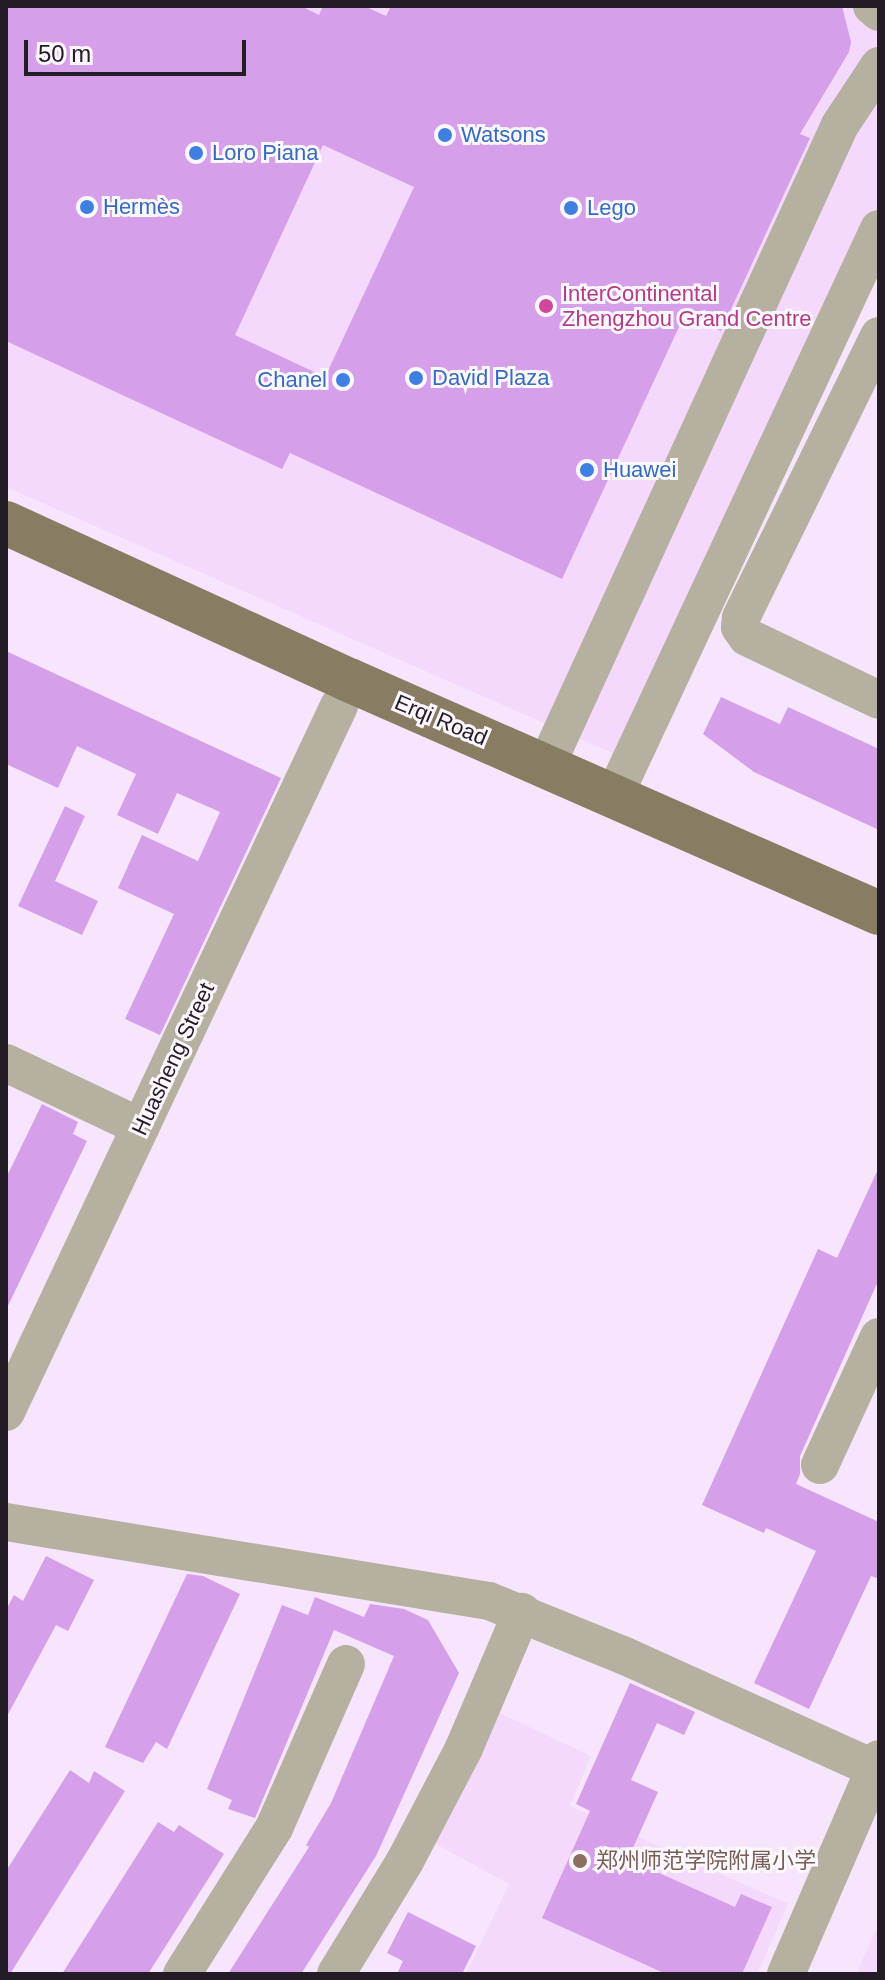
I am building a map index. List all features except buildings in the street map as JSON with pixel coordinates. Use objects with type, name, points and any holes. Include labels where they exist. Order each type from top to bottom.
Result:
[{"type":"main road","name":"Erqi Road","points":[[6,523],[879,913]]},
{"type":"main road","name":"Erqi Road","points":[[6,553],[339,706],[879,941]]},
{"type":"street","points":[[872,6],[879,12]]},
{"type":"street","points":[[546,766],[840,125],[879,66]]},
{"type":"street","points":[[614,796],[879,229]]},
{"type":"street","points":[[879,336],[865,400],[741,618],[740,627],[747,637],[879,700]]},
{"type":"street","name":"Huasheng Street","points":[[6,1412],[339,706]]},
{"type":"street","points":[[6,1063],[141,1127]]},
{"type":"street","points":[[820,1465],[879,1337]]},
{"type":"street","points":[[6,1522],[489,1601],[522,1612],[877,1764],[786,1974]]},
{"type":"street","points":[[336,1974],[405,1861],[464,1748],[522,1612]]},
{"type":"street","points":[[182,1974],[274,1828],[346,1664]]},
{"type":"shaded area","name":"David Plaza","points":[[6,6],[879,6],[879,269],[644,767],[6,487]]},
{"type":"shaded area","name":"郑州师范学院附属小学","points":[[493,1710],[591,1756],[570,1806],[788,1904],[757,1974],[466,1974],[509,1884],[425,1838]]},
{"type":"shaded area","points":[[875,1932],[879,1934],[879,1974],[856,1974]]},
{"type":"place","name":"Watsons","points":[[445,135]]},
{"type":"place","name":"Loro Piana","points":[[196,153]]},
{"type":"place","name":"Hermès","points":[[87,207]]},
{"type":"place","name":"Lego","points":[[571,208]]},
{"type":"place","name":"InterContinental Zhengzhou Grand Centre","points":[[546,306]]},
{"type":"place","name":"David Plaza","points":[[416,378]]},
{"type":"place","name":"Chanel","points":[[343,380]]},
{"type":"place","name":"Huawei","points":[[587,470]]},
{"type":"place","name":"郑州师范学院附属小学","points":[[580,1861]]}]
